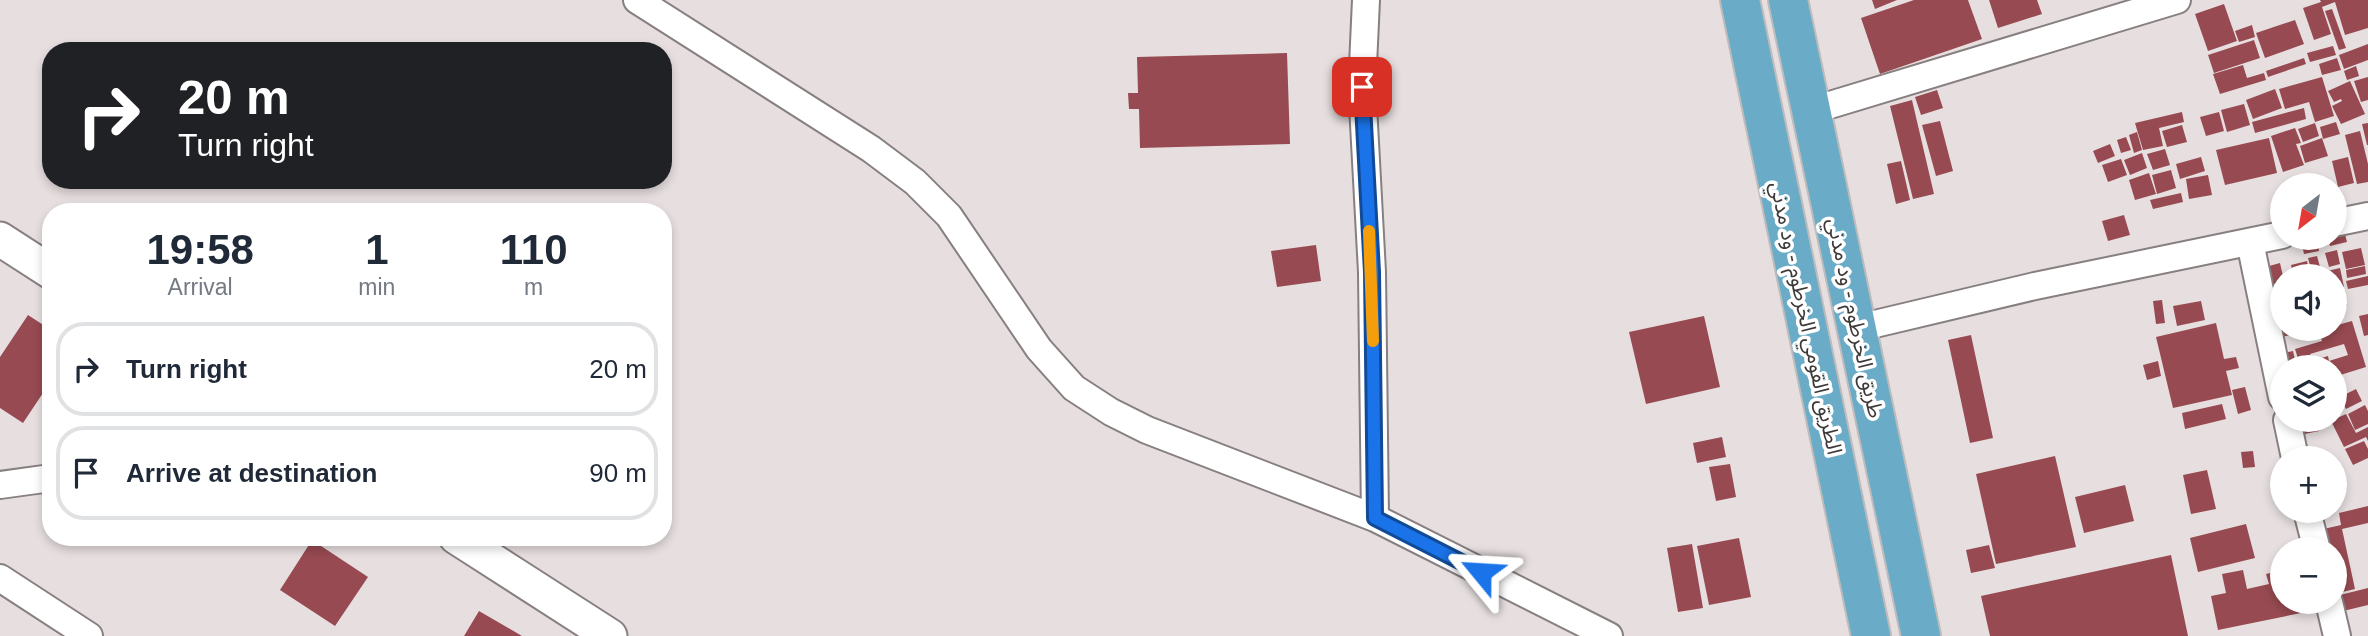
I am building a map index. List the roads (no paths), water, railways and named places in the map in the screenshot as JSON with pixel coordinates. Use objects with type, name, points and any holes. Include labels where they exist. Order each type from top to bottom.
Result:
[{"type":"highway","name":"الطريق القومي الخرطوم - ود مدني","points":[[1740,0],[1871,636]]},
{"type":"highway","name":"طريق الخرطوم - ود مدني","points":[[1788,0],[1921,636]]},
{"type":"street","points":[[637,0],[871,149],[915,182],[948,216],[1039,349],[1074,388],[1111,412],[1147,430],[1375,518],[1609,636]]},
{"type":"street","points":[[1366,0],[1362,87],[1372,272],[1375,518]]},
{"type":"street","points":[[1810,111],[2177,0]]},
{"type":"street","points":[[2347,220],[2368,216]]},
{"type":"street","points":[[1858,328],[2035,286],[2270,238]]},
{"type":"street","points":[[0,239],[42,266]]},
{"type":"street","points":[[2250,242],[2273,355]]},
{"type":"street","points":[[0,485],[42,479]]},
{"type":"street","points":[[470,546],[610,636]]},
{"type":"street","points":[[0,578],[89,636]]},
{"type":"street","points":[[2332,614],[2337,636]]}]
